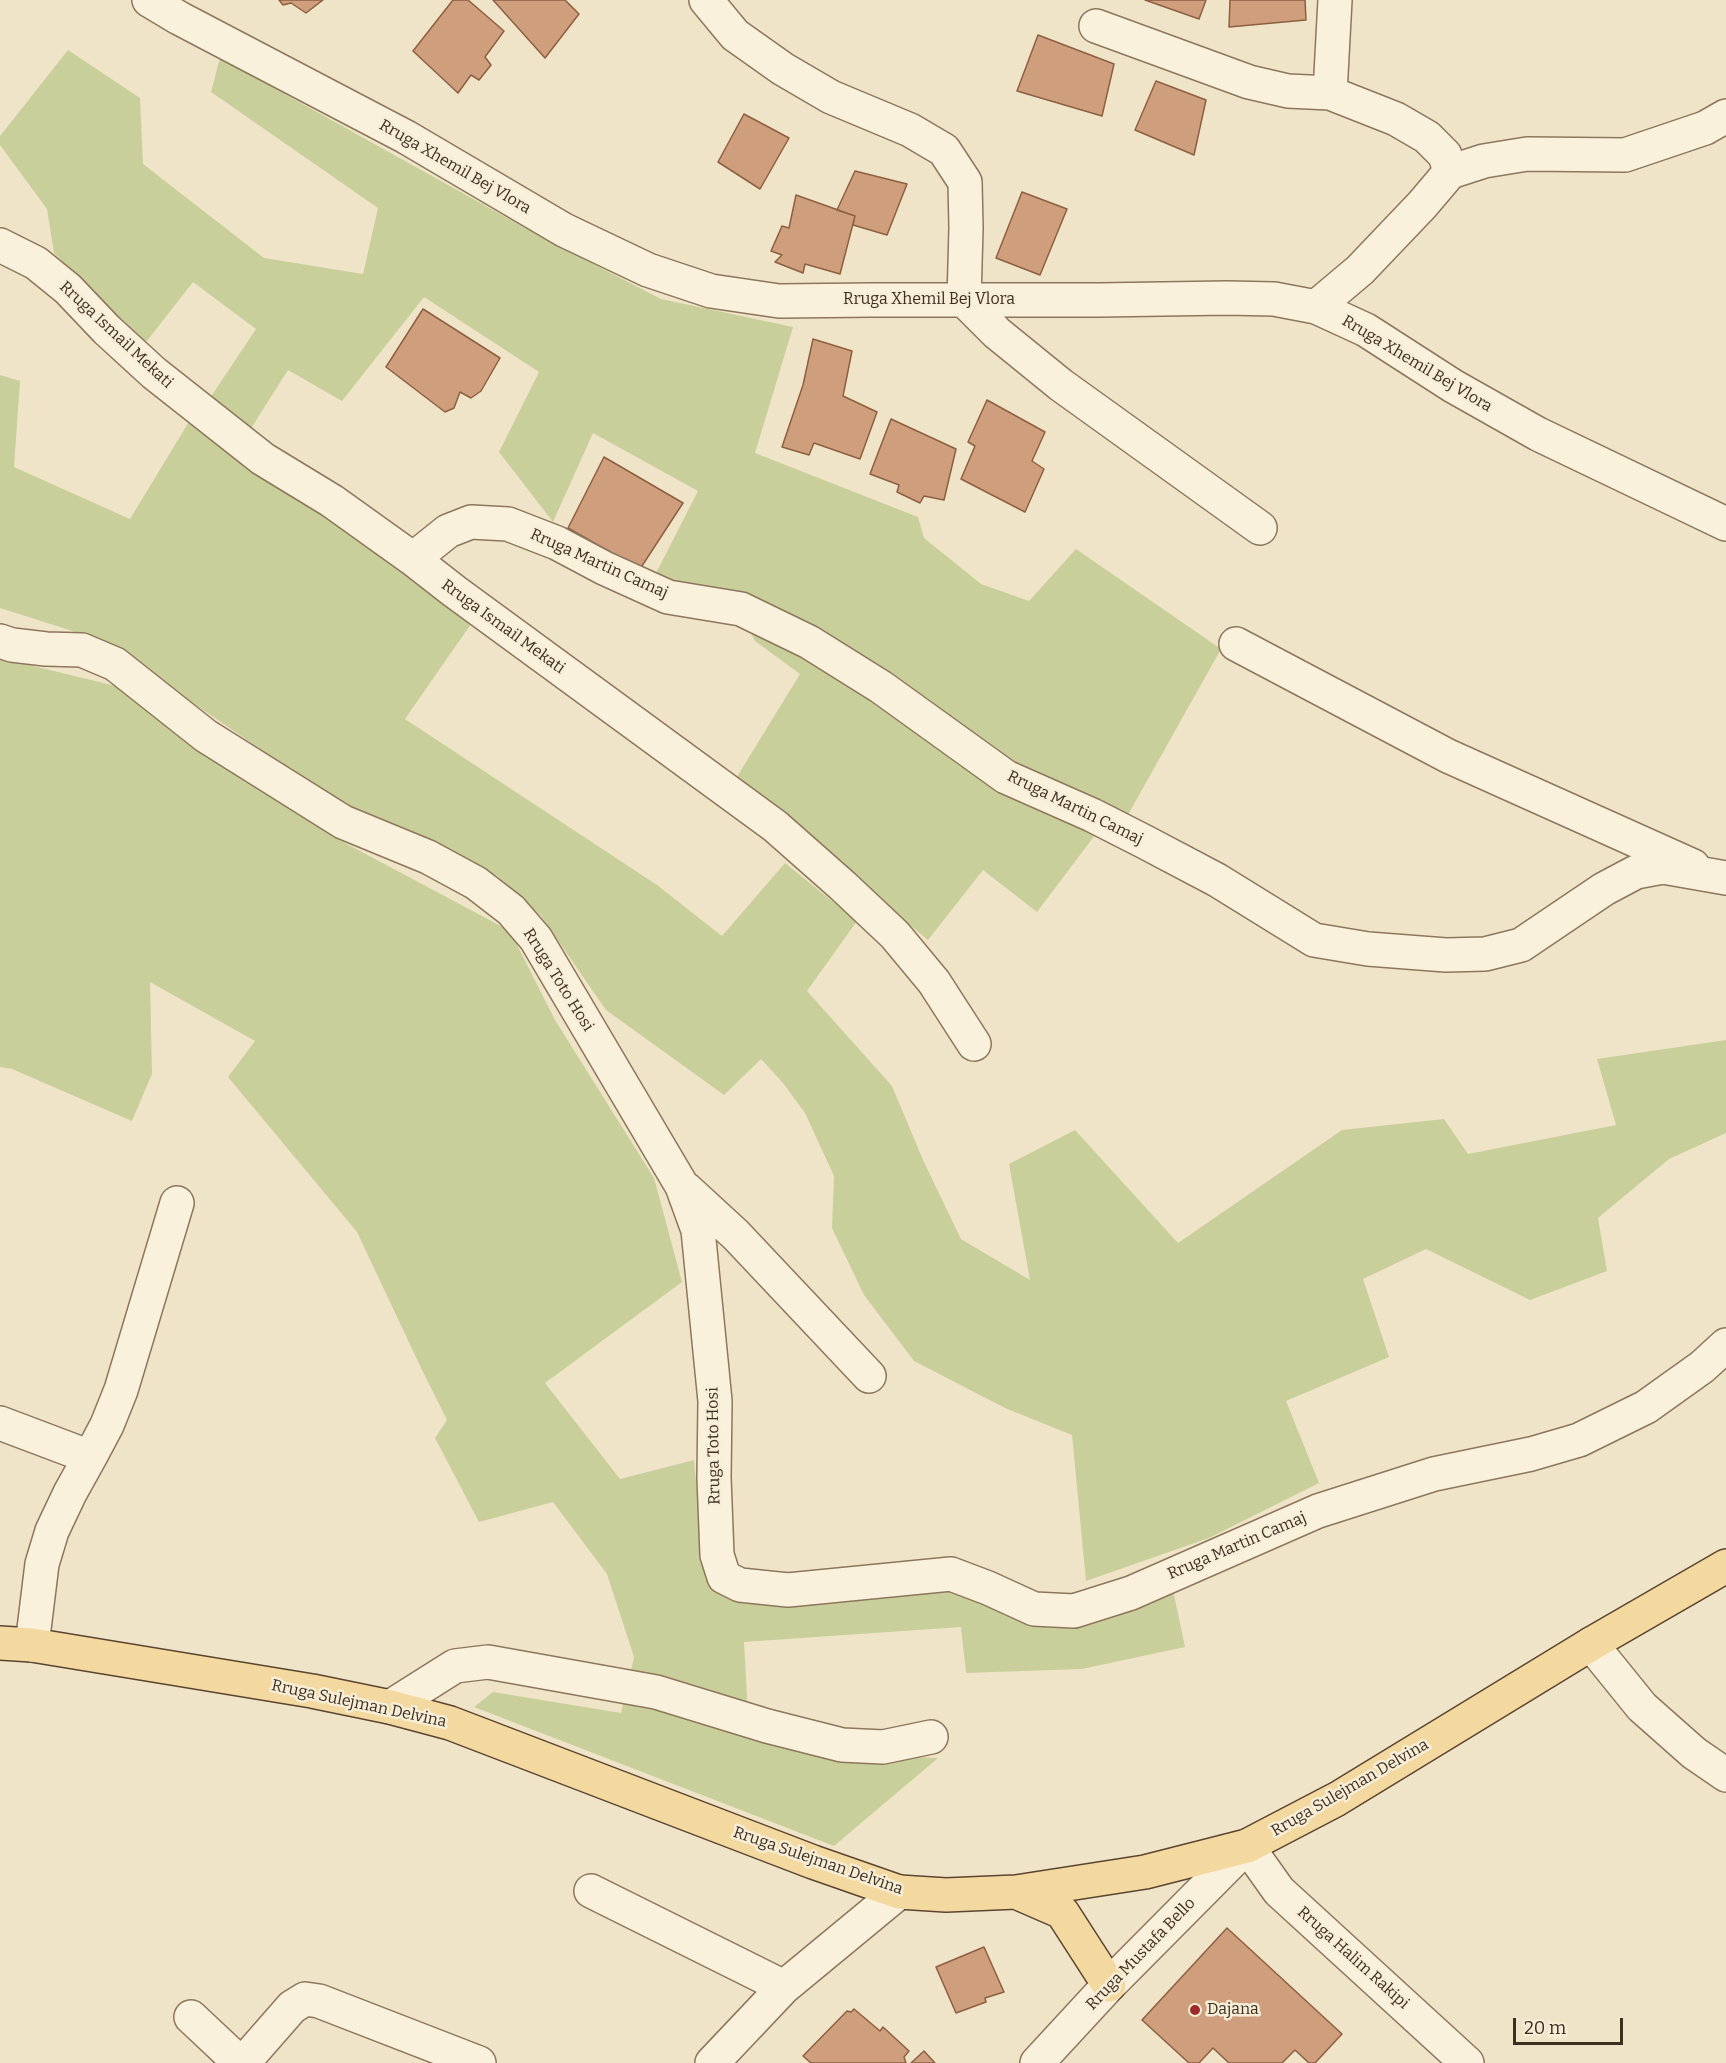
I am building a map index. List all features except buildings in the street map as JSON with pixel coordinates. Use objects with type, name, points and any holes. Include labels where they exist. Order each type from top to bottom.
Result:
[{"type":"main road","name":"Rruga Sulejman Delvina","points":[[16,1644],[312,1691],[390,1707],[450,1723],[802,1858],[898,1892],[946,1895],[1016,1892],[1145,1872],[1247,1846],[1337,1799],[1591,1644],[1726,1566]]},
{"type":"main road","points":[[1016,1892],[1062,1912],[1109,1985]]},
{"type":"street","name":"Rruga Xhemil Bej Vlora","points":[[149,0],[406,137],[564,230],[648,270],[711,291],[779,302],[1227,298],[1274,299],[1316,307],[1366,330],[1453,386],[1538,434],[1726,524]]},
{"type":"street","points":[[706,0],[735,35],[783,69],[831,97],[910,130],[944,150],[965,182],[964,300],[997,333],[1061,385],[1260,528]]},
{"type":"street","points":[[1330,93],[1335,0]]},
{"type":"street","points":[[1096,26],[1249,82],[1288,91],[1330,93],[1396,119],[1427,137],[1445,155],[1450,172]]},
{"type":"street","points":[[1316,307],[1360,270],[1450,172],[1484,161],[1527,154],[1625,155],[1719,125]]},
{"type":"street","name":"Rruga Ismail Mekati","points":[[0,245],[44,269],[68,289],[107,330],[154,373],[263,459],[332,501],[413,559],[775,826],[895,935],[934,982],[974,1044]]},
{"type":"street","name":"Rruga Martin Camaj","points":[[413,559],[448,531],[471,522],[508,524],[557,543],[604,568],[668,597],[741,609],[809,642],[863,676],[1006,777],[1092,815],[1145,842],[1216,880],[1276,919],[1314,940],[1368,949],[1446,955],[1485,954],[1521,945],[1604,889],[1636,872],[1663,867],[1722,877]]},
{"type":"street","name":"Rruga Toto Hosi","points":[[0,640],[12,645],[82,650],[115,664],[206,736],[344,822],[428,856],[476,883],[511,910],[536,939],[682,1186],[698,1230],[715,1401],[714,1478],[717,1555],[724,1577]]},
{"type":"street","points":[[1236,644],[1448,756],[1722,877]]},
{"type":"street","points":[[682,1186],[736,1235],[869,1376]]},
{"type":"street","points":[[16,1644],[52,1531],[107,1425],[121,1390],[177,1203]]},
{"type":"street","name":"Rruga Martin Camaj","points":[[724,1577],[740,1585],[788,1590],[951,1574],[1034,1609],[1074,1611],[1131,1593],[1318,1511],[1434,1474],[1531,1454],[1579,1440],[1646,1407],[1702,1366],[1726,1345]]},
{"type":"street","points":[[0,1424],[90,1457]]},
{"type":"street","points":[[1591,1644],[1642,1707],[1694,1753],[1726,1775]]},
{"type":"street","points":[[390,1707],[455,1666],[488,1662],[656,1692],[767,1726],[842,1745],[884,1747],[931,1737]]},
{"type":"street","name":"Rruga Mustafa Bello","points":[[1036,2063],[1109,1985],[1247,1846]]},
{"type":"street","name":"Rruga Halim Rakipi","points":[[1247,1846],[1279,1891],[1467,2063]]},
{"type":"street","points":[[591,1891],[784,1987]]},
{"type":"street","points":[[712,2063],[784,1987],[898,1892]]},
{"type":"street","points":[[190,2017],[241,2063],[292,2007],[304,1999],[319,2001],[479,2063]]},
{"type":"green space","points":[[68,50],[140,98],[143,164],[264,258],[363,274],[378,208],[211,92],[220,58],[547,240],[661,299],[793,327],[755,453],[918,517],[924,538],[981,584],[1029,601],[1076,549],[1221,649],[1111,845],[1095,835],[1037,912],[983,870],[928,940],[735,780],[800,674],[755,641],[729,591],[692,588],[654,577],[698,491],[593,433],[553,522],[499,452],[539,372],[424,297],[342,401],[288,370],[250,430],[210,398],[256,329],[193,282],[143,346],[54,253],[47,209],[0,145],[0,136]]},
{"type":"green space","points":[[0,375],[20,381],[14,467],[130,519],[190,420],[385,556],[471,624],[405,719],[657,885],[722,936],[785,863],[857,921],[807,991],[892,1086],[923,1160],[961,1239],[1030,1280],[1009,1164],[1075,1130],[1178,1243],[1342,1130],[1444,1119],[1468,1154],[1616,1125],[1597,1059],[1726,1040],[1726,1133],[1669,1159],[1598,1218],[1607,1271],[1530,1300],[1426,1249],[1363,1279],[1389,1357],[1286,1401],[1319,1483],[1209,1538],[1086,1581],[1072,1435],[1005,1408],[914,1361],[864,1295],[832,1228],[834,1176],[805,1113],[783,1083],[761,1059],[724,1095],[606,1010],[541,916],[496,875],[354,813],[124,656],[88,636],[0,608]]},
{"type":"green space","points":[[0,658],[116,686],[332,836],[510,931],[555,1020],[654,1178],[682,1282],[545,1383],[620,1479],[694,1460],[705,1577],[765,1600],[948,1589],[1013,1616],[1173,1590],[1185,1647],[1082,1669],[966,1673],[961,1627],[744,1642],[749,1735],[857,1754],[938,1758],[834,1846],[474,1707],[493,1692],[621,1713],[634,1657],[607,1574],[553,1502],[479,1522],[435,1438],[447,1420],[357,1232],[228,1077],[255,1041],[150,982],[152,1074],[132,1121],[12,1069],[0,1067]]},
{"type":"place","name":"Dajana","points":[[1195,2010]]}]
